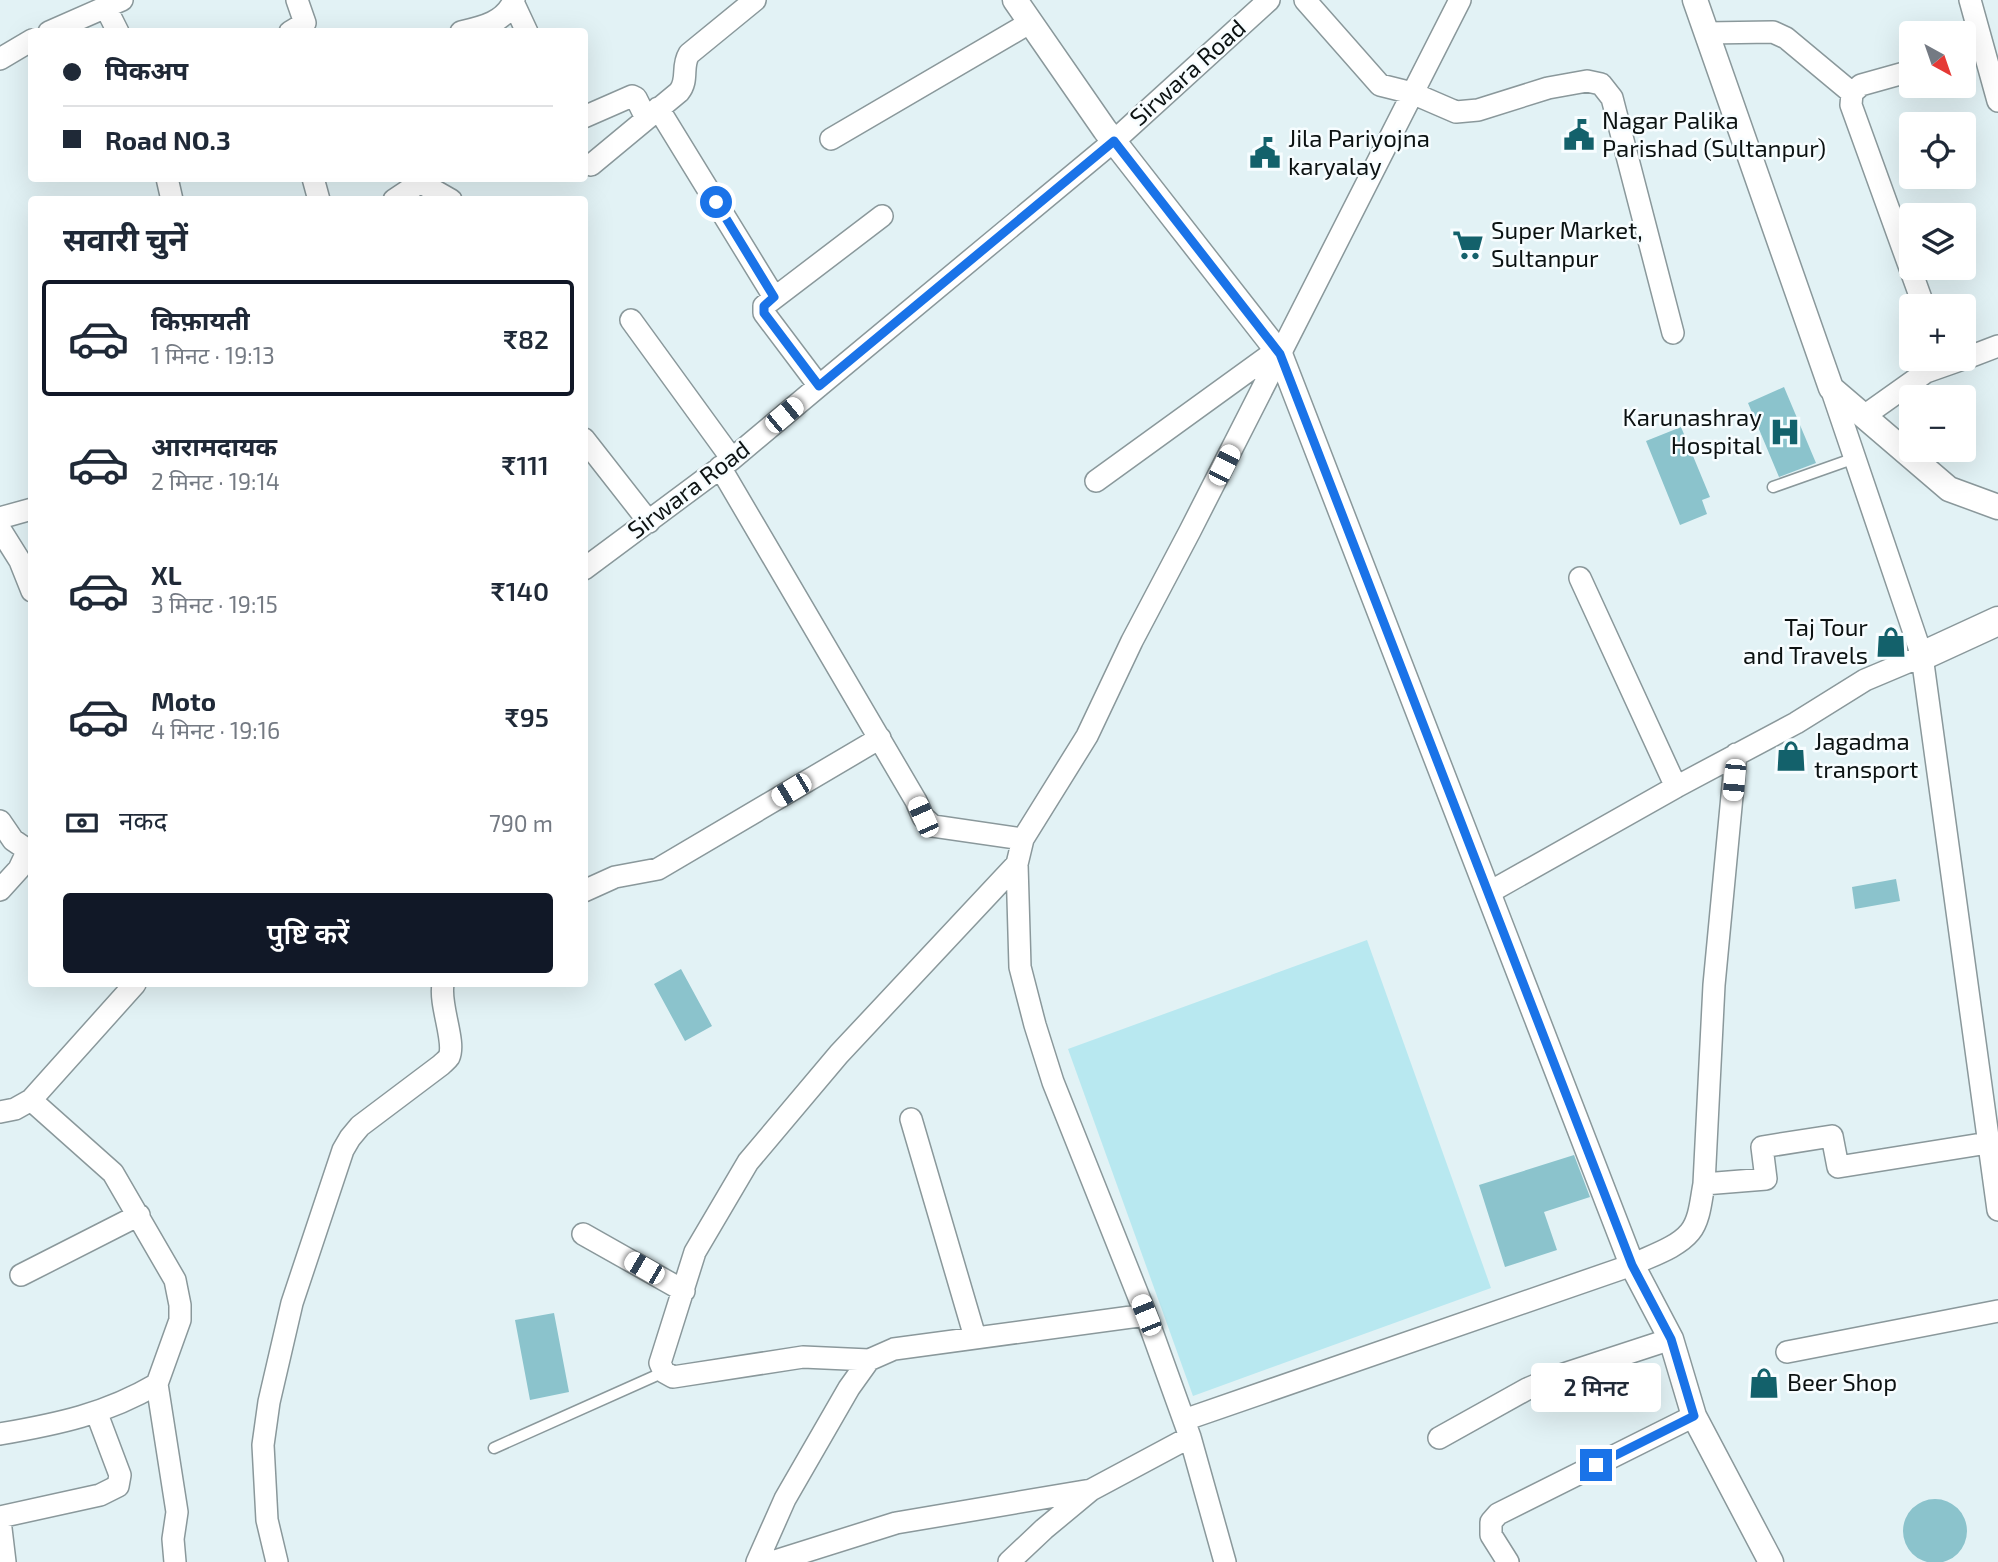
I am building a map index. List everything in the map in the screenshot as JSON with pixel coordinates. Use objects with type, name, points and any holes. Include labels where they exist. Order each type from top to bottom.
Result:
[{"type":"main road","points":[[1922,656],[1998,621]]},
{"type":"street","points":[[297,0],[305,23],[297,28]]},
{"type":"street","points":[[591,165],[684,86],[684,61],[689,54],[755,0]]},
{"type":"street","points":[[1015,0],[1114,141],[1279,352],[1632,1265],[1671,1339],[1694,1416],[1771,1562]]},
{"type":"street","name":"Sirwara Road","points":[[588,566],[726,463],[1114,141],[1269,0]]},
{"type":"street","points":[[1305,0],[1381,85],[1412,93],[1456,112],[1467,113],[1548,88],[1587,81],[1601,85],[1612,98],[1673,333]]},
{"type":"street","points":[[1225,1562],[1187,1428],[1146,1315],[1053,1082],[1035,1025],[1020,967],[1017,864],[1023,839],[1087,736],[1132,641],[1460,0]]},
{"type":"street","points":[[1695,0],[1922,656],[1998,1210]]},
{"type":"street","points":[[1970,0],[1971,21]]},
{"type":"street","points":[[474,28],[494,22],[507,13],[514,1]]},
{"type":"street","points":[[514,1],[525,28]]},
{"type":"street","points":[[58,28],[114,3],[117,28]]},
{"type":"street","points":[[831,139],[1031,22]]},
{"type":"street","points":[[1706,33],[1773,32],[1786,38],[1852,93]]},
{"type":"street","points":[[0,59],[28,42]]},
{"type":"street","points":[[1976,60],[1998,101]]},
{"type":"street","points":[[1899,74],[1861,85],[1852,93],[1851,105],[1919,294]]},
{"type":"street","points":[[588,115],[632,96],[652,113],[774,297]]},
{"type":"street","points":[[400,196],[414,182]]},
{"type":"street","points":[[421,182],[444,196]]},
{"type":"street","points":[[819,386],[764,313],[764,306],[882,216]]},
{"type":"street","points":[[631,320],[726,463],[923,817],[933,826],[1023,839]]},
{"type":"street","points":[[1976,354],[1998,346]]},
{"type":"street","points":[[1096,481],[1279,352]]},
{"type":"street","points":[[1864,416],[1929,371]]},
{"type":"street","points":[[1831,388],[1949,489],[1998,507]]},
{"type":"street","points":[[588,444],[649,522]]},
{"type":"street","points":[[0,518],[28,510]]},
{"type":"street","points":[[0,529],[20,561],[28,581]]},
{"type":"street","points":[[1580,578],[1676,787]]},
{"type":"street","points":[[1488,893],[1796,723],[1865,680],[1922,656]]},
{"type":"street","points":[[588,889],[615,877],[658,869],[880,738]]},
{"type":"street","points":[[1009,1562],[1091,1490],[1187,1428],[1632,1265],[1678,1242],[1691,1232],[1698,1216],[1704,1184],[1714,985],[1737,754]]},
{"type":"street","points":[[0,821],[13,840],[28,851]]},
{"type":"street","points":[[0,891],[28,854]]},
{"type":"street","points":[[1017,864],[839,1054],[748,1162],[695,1252],[660,1363],[664,1372],[674,1377],[803,1357],[869,1360],[894,1349],[1146,1315]]},
{"type":"street","points":[[0,1112],[15,1110],[31,1100],[132,987]]},
{"type":"street","points":[[277,1562],[267,1520],[263,1445],[269,1402],[292,1303],[349,1138],[360,1126],[441,1065],[449,1056],[450,1041],[441,995],[442,987]]},
{"type":"street","points":[[31,1100],[113,1173],[176,1280],[180,1320],[157,1384],[177,1512],[173,1539],[175,1562]]},
{"type":"street","points":[[911,1119],[975,1337]]},
{"type":"street","points":[[1704,1184],[1766,1178],[1762,1147],[1832,1136],[1838,1167],[1988,1143]]},
{"type":"street","points":[[21,1275],[139,1215]]},
{"type":"street","points":[[583,1234],[684,1291]]},
{"type":"street","points":[[1787,1352],[1998,1311]]},
{"type":"street","points":[[1439,1438],[1527,1389],[1555,1377],[1671,1339]]},
{"type":"street","points":[[757,1562],[785,1499],[849,1388],[869,1360]]},
{"type":"street","points":[[0,1434],[54,1425],[97,1413],[131,1399],[157,1384]]},
{"type":"street","points":[[5,1562],[0,1518],[100,1495],[118,1486],[120,1475],[97,1413]]},
{"type":"street","points":[[1508,1562],[1491,1535],[1491,1522],[1498,1514],[1694,1416]]},
{"type":"street","points":[[772,1562],[896,1523],[1091,1490]]},
{"type":"lane","points":[[1773,487],[1855,458]]},
{"type":"lane","points":[[494,1448],[664,1372]]},
{"type":"shaded area","points":[[1367,940],[1491,1288],[1193,1396],[1068,1049]]},
{"type":"building","points":[[1784,387],[1816,463],[1779,477],[1748,403]]},
{"type":"building","points":[[1681,427],[1710,497],[1702,500],[1707,514],[1680,525],[1646,441]]},
{"type":"building","points":[[1896,879],[1900,901],[1855,909],[1852,887]]},
{"type":"building","points":[[681,969],[712,1026],[685,1041],[654,984]]},
{"type":"building","points":[[1574,1155],[1590,1197],[1544,1212],[1557,1250],[1505,1267],[1479,1185]]},
{"type":"building","points":[[554,1313],[569,1392],[530,1400],[515,1320]]},
{"type":"building","points":[[1929,1499],[1941,1499],[1958,1508],[1965,1519],[1965,1543],[1958,1554],[1941,1563],[1929,1563],[1917,1558],[1908,1549],[1903,1537],[1903,1525],[1908,1513],[1917,1504]]},
{"type":"place","name":"Nagar Palika Parishad (Sultanpur)","points":[[1579,135]]},
{"type":"place","name":"Jila Pariyojna karyalay","points":[[1265,153]]},
{"type":"place","name":"Super Market, Sultanpur","points":[[1468,245]]},
{"type":"place","name":"Karunashray Hospital","points":[[1785,432]]},
{"type":"place","name":"Taj Tour and Travels","points":[[1891,642]]},
{"type":"place","name":"Jagadma transport","points":[[1791,756]]},
{"type":"place","name":"Beer Shop","points":[[1764,1383]]},
{"type":"route","points":[[716,202],[774,297],[764,306],[764,313],[819,386],[1114,141],[1280,354],[1632,1265],[1671,1339],[1694,1416],[1596,1465]]}]
